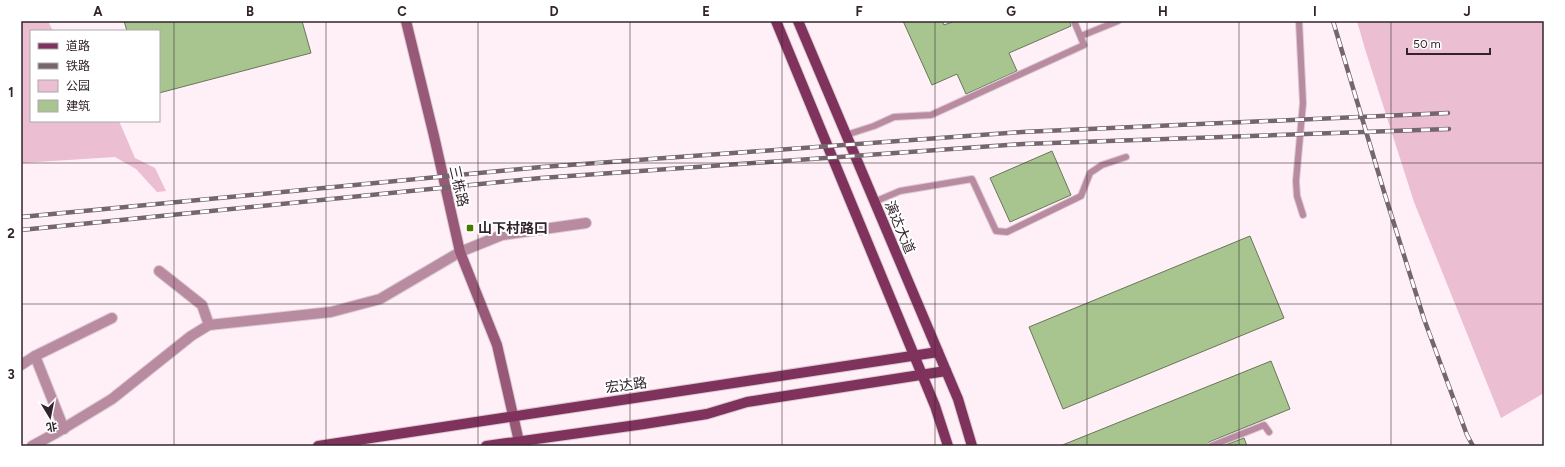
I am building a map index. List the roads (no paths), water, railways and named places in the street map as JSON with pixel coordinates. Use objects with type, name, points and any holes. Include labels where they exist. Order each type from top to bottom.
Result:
[{"type":"main road","name":"三栋路","points":[[406,21],[460,252],[497,345],[519,444]]},
{"type":"main road","points":[[776,21],[915,356],[935,406],[948,446]]},
{"type":"main road","name":"演达大道","points":[[798,21],[958,399],[972,446]]},
{"type":"main road","name":"宏达路","points":[[318,446],[938,352]]},
{"type":"main road","points":[[486,446],[519,444],[684,418],[707,414],[748,402],[946,371]]},
{"type":"street","points":[[32,446],[64,429],[112,399],[191,336],[209,325],[331,312],[380,299],[460,252],[502,235],[586,223]]},
{"type":"street","points":[[159,271],[202,305],[209,325]]},
{"type":"street","points":[[21,365],[35,356],[112,318]]},
{"type":"street","points":[[35,356],[64,429]]},
{"type":"lane","points":[[846,135],[874,126],[894,117],[930,115],[1084,45],[1074,21]]},
{"type":"lane","points":[[1081,36],[1118,21]]},
{"type":"lane","points":[[1299,21],[1303,103],[1296,181],[1297,196],[1303,215]]},
{"type":"lane","points":[[874,202],[900,191],[972,179],[996,231],[1007,232],[1081,196],[1090,173],[1102,165],[1126,157]]},
{"type":"lane","points":[[1211,446],[1264,425],[1269,432]]},
{"type":"railway","points":[[1333,21],[1424,319],[1467,435],[1473,446]]},
{"type":"railway","points":[[21,217],[542,167],[1022,132],[1448,113]]},
{"type":"railway","points":[[21,230],[541,178],[1023,144],[1449,129]]},
{"type":"place","name":"山下村路口","points":[[470,228]]}]
